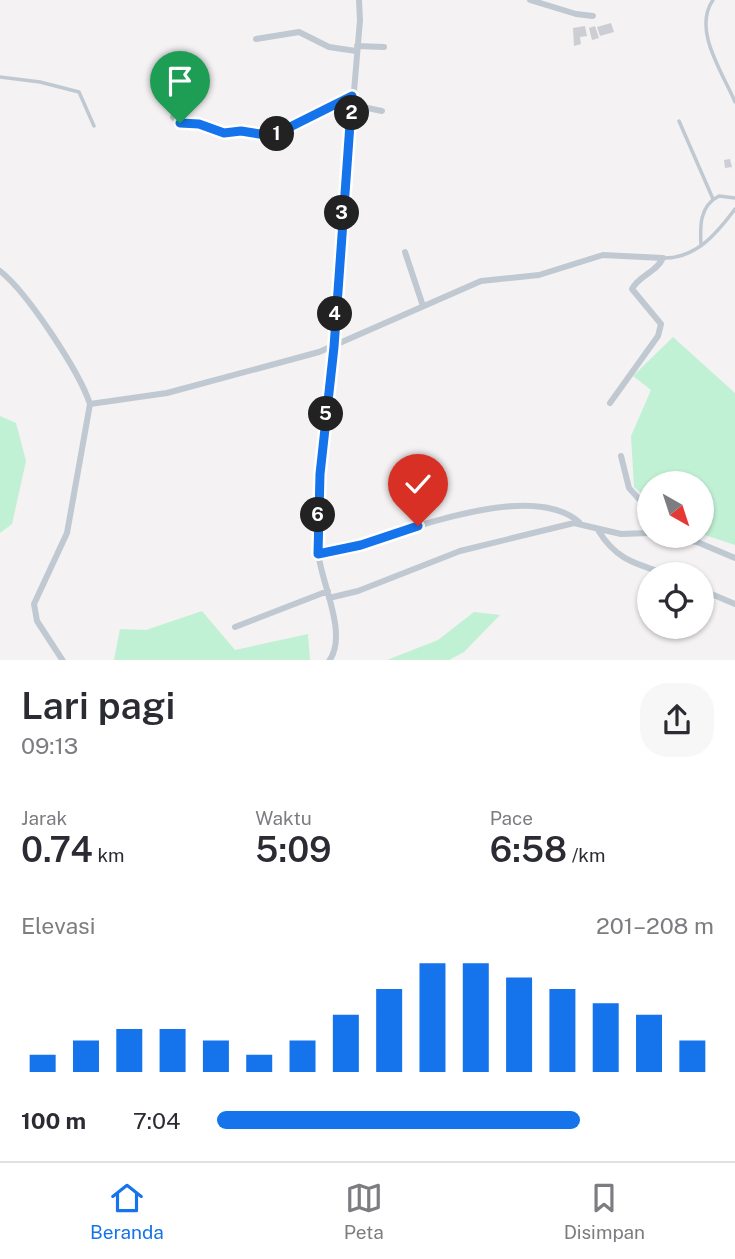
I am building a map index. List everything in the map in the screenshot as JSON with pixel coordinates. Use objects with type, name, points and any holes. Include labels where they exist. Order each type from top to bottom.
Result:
[{"type":"street","points":[[330,660],[336,645],[329,595],[318,554],[320,474],[334,347],[359,0]]},
{"type":"street","points":[[530,0],[593,16]]},
{"type":"street","points":[[256,39],[299,32],[329,47],[384,47]]},
{"type":"street","points":[[173,117],[180,123],[199,124],[224,133],[241,131],[272,136],[352,96]]},
{"type":"street","points":[[353,105],[382,111]]},
{"type":"street","points":[[405,251],[423,306]]},
{"type":"street","points":[[90,404],[180,390],[334,347],[481,281],[539,275],[603,255],[663,258],[659,266],[638,280],[632,289],[656,314],[661,324],[658,336],[610,403]]},
{"type":"street","points":[[0,271],[16,285],[33,309],[82,385],[90,404],[67,533],[43,579],[34,604],[37,621],[63,660]]},
{"type":"street","points":[[621,456],[629,488],[637,497]]},
{"type":"street","points":[[318,554],[361,545],[445,518],[518,505],[541,505],[567,513],[597,529],[621,534],[637,533]]},
{"type":"street","points":[[235,627],[329,595],[358,591],[460,551],[580,522]]},
{"type":"street","points":[[597,529],[609,547],[620,557],[637,563]]},
{"type":"street","points":[[714,547],[735,558]]},
{"type":"street","points":[[714,595],[735,604]]},
{"type":"lane","points":[[713,0],[707,12],[708,34],[735,102]]},
{"type":"lane","points":[[0,77],[40,82],[79,92],[94,126]]},
{"type":"lane","points":[[680,121],[713,199]]},
{"type":"lane","points":[[701,246],[701,217],[713,199],[726,195],[735,198]]},
{"type":"lane","points":[[663,258],[682,257],[701,246],[735,209]]},
{"type":"green space","points":[[673,337],[735,393],[735,545],[714,538],[714,471],[637,471],[637,490],[634,487],[631,436],[651,390],[633,376]]},
{"type":"green space","points":[[0,416],[16,423],[26,461],[12,524],[0,533]]},
{"type":"green space","points":[[202,611],[235,650],[308,634],[310,660],[114,660],[120,629],[146,630]]},
{"type":"green space","points":[[474,612],[500,615],[464,652],[449,660],[387,660],[438,640]]},
{"type":"building","points":[[611,23],[614,32],[600,36],[597,27]]},
{"type":"building","points":[[585,26],[587,36],[580,37],[581,44],[574,46],[573,28]]},
{"type":"building","points":[[595,26],[599,38],[592,40],[589,28]]},
{"type":"building","points":[[730,159],[732,167],[725,168],[724,160]]},
{"type":"route","points":[[180,123],[199,124],[224,133],[241,131],[266,137],[352,96],[334,347],[320,474],[318,554],[361,545],[418,526]]}]
